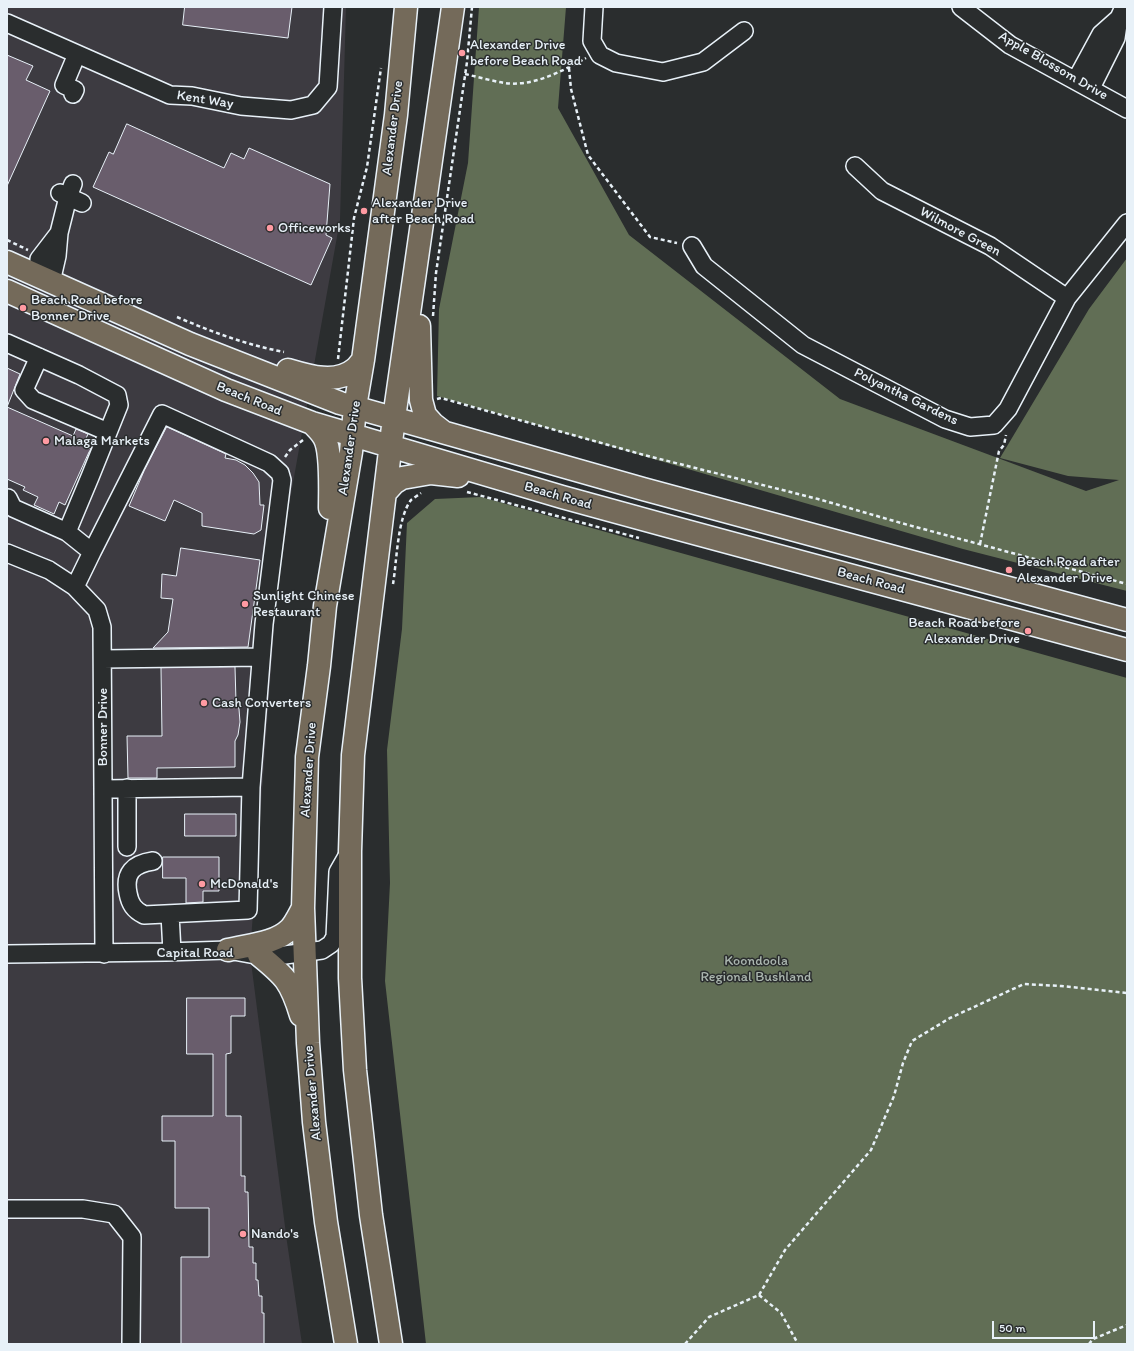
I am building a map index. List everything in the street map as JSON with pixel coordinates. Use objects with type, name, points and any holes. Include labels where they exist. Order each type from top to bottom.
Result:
[{"type":"main road","name":"Alexander Drive","points":[[346,1344],[326,1222],[314,1122],[308,1044],[303,908],[307,757],[325,606],[351,452],[355,407],[363,360],[396,115],[406,7]]},
{"type":"main road","points":[[391,1344],[371,1215],[355,1070],[350,978],[350,851],[353,755],[392,446],[394,418],[453,7]]},
{"type":"main road","points":[[422,229],[419,352],[421,400],[425,415],[442,431]]},
{"type":"main road","name":"Beach Road","points":[[7,262],[42,268],[190,344],[355,407],[643,489],[1127,620]]},
{"type":"main road","points":[[42,268],[40,285],[52,300],[91,319],[98,332]]},
{"type":"main road","name":"Beach Road","points":[[7,291],[226,390],[307,431],[352,435],[562,497],[1127,650]]},
{"type":"main road","points":[[190,344],[227,349],[304,375],[325,379],[344,376],[355,369],[363,360]]},
{"type":"main road","points":[[307,431],[324,438],[328,448],[330,478],[330,524],[322,565],[325,606]]},
{"type":"main road","points":[[386,493],[394,483],[402,478],[431,473],[464,477],[531,497],[562,497]]},
{"type":"main road","points":[[228,950],[268,941],[281,936],[291,928],[303,908]]},
{"type":"main road","points":[[259,955],[278,970],[293,990],[308,1044]]},
{"type":"street","name":"Kent Way","points":[[7,23],[170,95],[192,96],[241,106],[291,110],[313,105],[328,87],[333,7]]},
{"type":"street","points":[[594,7],[592,41],[600,55],[616,64],[663,72],[703,62],[744,31]]},
{"type":"street","name":"Apple Blossom Drive","points":[[961,7],[1010,45],[1127,109]]},
{"type":"street","points":[[1083,84],[1101,34],[1122,13]]},
{"type":"street","points":[[73,94],[75,90],[64,85],[78,54]]},
{"type":"street","name":"Wilmore Green","points":[[855,166],[882,191],[990,246],[1067,298]]},
{"type":"street","points":[[42,268],[59,233],[71,194]]},
{"type":"street","name":"Polyantha Gardens","points":[[692,246],[704,266],[803,345],[945,419],[970,427],[994,425],[1008,408],[1067,298],[1127,223]]},
{"type":"street","points":[[42,268],[58,256],[59,233]]},
{"type":"street","points":[[7,343],[79,375],[116,395],[119,405],[67,532]]},
{"type":"street","points":[[39,358],[24,390],[33,400],[108,432]]},
{"type":"street","points":[[74,587],[162,414],[269,463],[280,473],[282,480],[264,624],[251,787],[248,910],[144,915],[137,912],[129,901],[126,885],[127,877],[133,869],[142,863],[153,861]]},
{"type":"street","points":[[8,498],[13,508],[67,532],[92,552]]},
{"type":"street","name":"Bonner Drive","points":[[7,553],[49,570],[74,587],[97,610],[102,627],[104,954]]},
{"type":"street","points":[[103,659],[261,657]]},
{"type":"street","points":[[103,789],[251,787]]},
{"type":"street","points":[[126,788],[127,847]]},
{"type":"street","name":"Capital Road","points":[[7,954],[104,954],[228,950],[259,955],[285,955],[322,950],[331,944],[335,937],[338,872],[350,851]]},
{"type":"street","points":[[170,914],[172,952]]},
{"type":"street","points":[[7,1208],[83,1209],[114,1214],[132,1236],[131,1344]]},
{"type":"path","points":[[433,320],[436,273],[465,74],[472,7]]},
{"type":"path","points":[[465,74],[505,83],[527,83],[569,68],[597,51]]},
{"type":"path","points":[[344,376],[338,364],[350,248],[354,218],[367,167],[382,65]]},
{"type":"path","points":[[569,68],[571,89],[588,155],[650,237],[692,246]]},
{"type":"path","points":[[7,240],[42,268]]},
{"type":"path","points":[[172,315],[211,332],[260,348],[289,354]]},
{"type":"path","points":[[438,393],[441,398],[644,455],[818,499],[901,524],[1127,584]]},
{"type":"path","points":[[275,468],[307,431]]},
{"type":"path","points":[[392,588],[404,515],[412,500],[426,490]]},
{"type":"path","points":[[464,491],[640,538]]},
{"type":"path","points":[[685,1344],[709,1317],[759,1295],[785,1250],[871,1150],[894,1096],[903,1063],[912,1041],[950,1018],[1024,984],[1127,993]]},
{"type":"path","points":[[759,1295],[781,1313],[798,1344]]},
{"type":"path","points":[[1089,1344],[1093,1339],[1127,1325]]},
{"type":"shaded area","points":[[7,7],[346,7],[340,220],[279,561],[250,954],[287,1242],[302,1344],[7,1344]]},
{"type":"green space","points":[[479,7],[566,7],[558,108],[629,235],[840,399],[1086,491],[1119,480],[1068,476],[1000,458],[1089,309],[1127,258],[1127,591],[963,549],[437,396],[439,309],[468,163]]},
{"type":"green space","name":"Koondoola Regional Bushland","points":[[481,497],[1127,678],[1127,1344],[426,1344],[385,981],[390,883],[387,750],[402,629],[407,523],[435,499]]},
{"type":"building","points":[[185,7],[292,7],[288,38],[183,25]]},
{"type":"building","points":[[7,55],[33,66],[26,80],[50,91],[7,186]]},
{"type":"building","points":[[127,124],[224,168],[231,153],[244,159],[249,148],[330,184],[326,235],[332,238],[311,285],[93,187],[109,152],[113,154]]},
{"type":"building","points":[[7,368],[20,374],[7,407]]},
{"type":"building","name":"Malaga Markets","points":[[7,407],[73,436],[76,429],[88,434],[83,445],[91,449],[65,505],[59,502],[54,514],[34,505],[38,497],[23,490],[25,487],[7,479]]},
{"type":"building","points":[[167,427],[226,454],[225,458],[236,460],[245,465],[253,473],[259,482],[260,505],[264,505],[261,530],[254,534],[202,526],[202,513],[174,500],[165,521],[129,506],[144,471]]},
{"type":"building","points":[[181,548],[260,560],[248,647],[153,648],[168,632],[173,599],[161,598],[162,574],[176,576]]},
{"type":"building","points":[[235,667],[236,702],[239,709],[240,722],[238,735],[235,741],[235,767],[157,768],[157,778],[128,778],[127,736],[162,736],[161,668]]},
{"type":"building","points":[[185,814],[236,814],[236,836],[185,836]]},
{"type":"building","name":"McDonald's","points":[[163,857],[219,857],[219,891],[203,891],[203,902],[186,903],[186,878],[163,878]]},
{"type":"building","points":[[187,998],[245,998],[245,1016],[231,1016],[231,1053],[226,1054],[226,1116],[241,1116],[241,1176],[245,1176],[245,1192],[248,1192],[249,1247],[253,1247],[253,1263],[256,1263],[256,1280],[258,1280],[259,1296],[262,1296],[262,1313],[264,1313],[264,1344],[181,1344],[181,1257],[209,1257],[209,1208],[175,1208],[175,1141],[162,1141],[162,1116],[213,1116],[213,1054],[187,1054]]},
{"type":"place","name":"Alexander Drive before Beach Road","points":[[462,53]]},
{"type":"place","name":"Alexander Drive after Beach Road","points":[[364,211]]},
{"type":"place","name":"Officeworks","points":[[270,228]]},
{"type":"place","name":"Beach Road before Bonner Drive","points":[[23,308]]},
{"type":"place","name":"Malaga Markets","points":[[46,441]]},
{"type":"place","name":"Beach Road after Alexander Drive","points":[[1009,570]]},
{"type":"place","name":"Sunlight Chinese Restaurant","points":[[245,604]]},
{"type":"place","name":"Beach Road before Alexander Drive","points":[[1028,631]]},
{"type":"place","name":"Cash Converters","points":[[204,703]]},
{"type":"place","name":"McDonald's","points":[[202,884]]},
{"type":"place","name":"Nando's","points":[[243,1234]]}]
